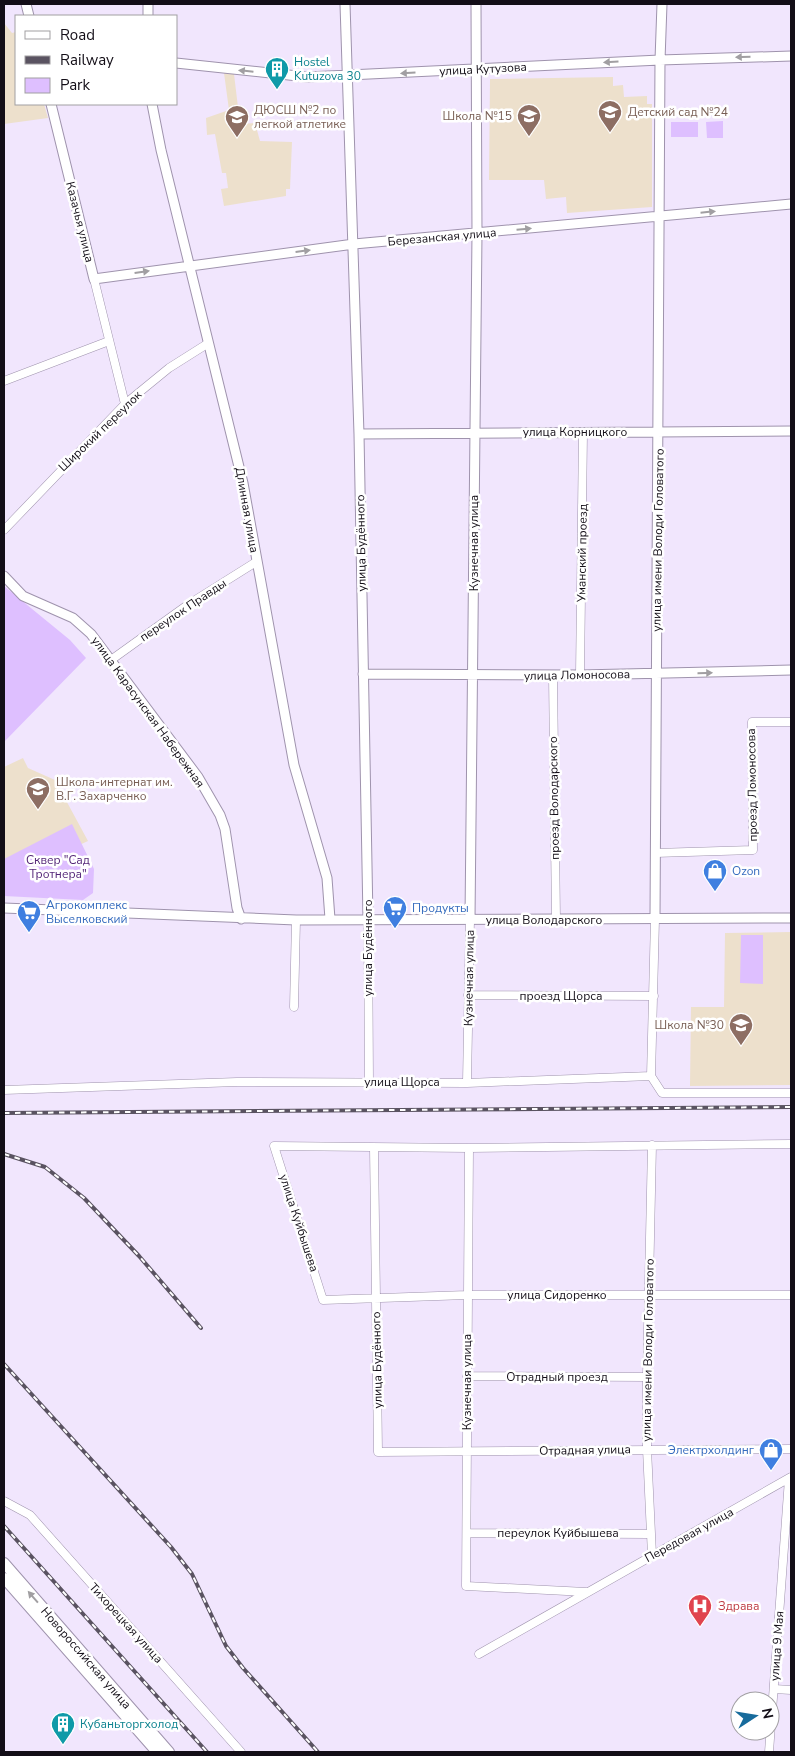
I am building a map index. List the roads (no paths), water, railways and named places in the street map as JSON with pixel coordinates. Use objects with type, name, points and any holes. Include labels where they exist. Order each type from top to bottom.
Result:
[{"type":"main road","name":"Новороссийская улица","points":[[4,1563],[169,1752]]},
{"type":"main road","name":"Новороссийская улица","points":[[4,1578],[157,1752]]},
{"type":"street","name":"улица Будённого","points":[[345,4],[359,434],[368,919],[369,1082]]},
{"type":"street","name":"Кузнечная улица","points":[[468,1083],[477,234],[474,69],[476,4]]},
{"type":"street","name":"улица имени Володи Головатого","points":[[651,1076],[656,853],[660,60],[662,4]]},
{"type":"street","name":"улица Кутузова","points":[[178,63],[307,78],[660,60],[791,56]]},
{"type":"street","name":"Казачья улица","points":[[51,105],[125,404]]},
{"type":"street","name":"Длинная улица","points":[[152,105],[207,344],[235,445],[294,765],[327,878],[330,919]]},
{"type":"street","name":"Березанская улица","points":[[94,279],[354,244],[791,204]]},
{"type":"street","points":[[4,381],[109,341]]},
{"type":"street","name":"Широкий переулок","points":[[4,530],[125,404],[168,368],[207,344]]},
{"type":"street","name":"улица Корницкого","points":[[359,434],[791,431]]},
{"type":"street","name":"Уманский проезд","points":[[580,675],[583,432]]},
{"type":"street","name":"переулок Правды","points":[[111,660],[189,604],[256,562]]},
{"type":"street","name":"улица Карасунская Набережная","points":[[4,576],[23,596],[73,618],[91,634],[198,777],[220,815],[225,829],[237,908],[241,919]]},
{"type":"street","name":"улица Ломоносова","points":[[364,674],[580,675],[791,670]]},
{"type":"street","name":"проезд Володарского","points":[[553,675],[556,920]]},
{"type":"street","name":"проезд Ломоносова","points":[[656,853],[753,850],[752,722],[791,722]]},
{"type":"street","name":"улица Володарского","points":[[4,908],[296,920],[791,918]]},
{"type":"street","points":[[294,1007],[296,920]]},
{"type":"street","name":"проезд Щорса","points":[[468,995],[654,996]]},
{"type":"street","points":[[651,1076],[662,1093],[791,1093]]},
{"type":"street","name":"улица Щорса","points":[[4,1090],[236,1082],[468,1083],[651,1076]]},
{"type":"street","points":[[374,1148],[791,1144]]},
{"type":"street","name":"улица имени Володи Головатого","points":[[652,1145],[647,1377],[647,1449],[652,1555]]},
{"type":"street","name":"улица Куйбышева","points":[[323,1300],[274,1146],[374,1148]]},
{"type":"street","name":"улица Будённого","points":[[374,1148],[378,1452]]},
{"type":"street","name":"Кузнечная улица","points":[[469,1148],[466,1586],[586,1592]]},
{"type":"street","name":"улица Сидоренко","points":[[323,1300],[467,1295],[791,1296]]},
{"type":"street","name":"Отрадный проезд","points":[[467,1376],[647,1377]]},
{"type":"street","name":"Отрадная улица","points":[[378,1452],[791,1449]]},
{"type":"street","name":"Передовая улица","points":[[479,1654],[790,1478]]},
{"type":"street","name":"улица 9 Мая","points":[[769,1752],[790,1478]]},
{"type":"street","name":"Тихорецкая улица","points":[[4,1501],[30,1515],[241,1752]]},
{"type":"street","name":"переулок Куйбышева","points":[[466,1533],[650,1534]]},
{"type":"street","points":[[774,1689],[791,1690]]},
{"type":"railway","points":[[4,1113],[791,1107]]},
{"type":"railway","points":[[4,1154],[45,1167],[84,1198],[139,1256],[201,1328]]},
{"type":"railway","points":[[4,1364],[171,1547],[192,1574],[226,1646],[243,1668],[318,1752]]},
{"type":"railway","points":[[4,1526],[207,1752]]},
{"type":"place","name":"Hostel Kutuzova 30","points":[[277,90]]},
{"type":"place","name":"Детский сад №24","points":[[610,133]]},
{"type":"place","name":"Школа №15","points":[[529,137]]},
{"type":"place","name":"ДЮСШ №2 по легкой атлетике","points":[[237,138]]},
{"type":"place","name":"Школа-интернат им. В.Г. Захарченко","points":[[38,810]]},
{"type":"place","name":"Ozon","points":[[715,892]]},
{"type":"place","name":"Продукты","points":[[395,929]]},
{"type":"place","name":"Агрокомплекс Выселковский","points":[[29,933]]},
{"type":"place","name":"Школа №30","points":[[741,1046]]},
{"type":"place","name":"Электрхолдинг","points":[[771,1471]]},
{"type":"place","name":"Здрава","points":[[700,1627]]},
{"type":"place","name":"Кубаньторгхолод","points":[[63,1745]]},
{"type":"park label","name":"Сквер \"Сад Тротнера\"","points":[[58,867]]}]
